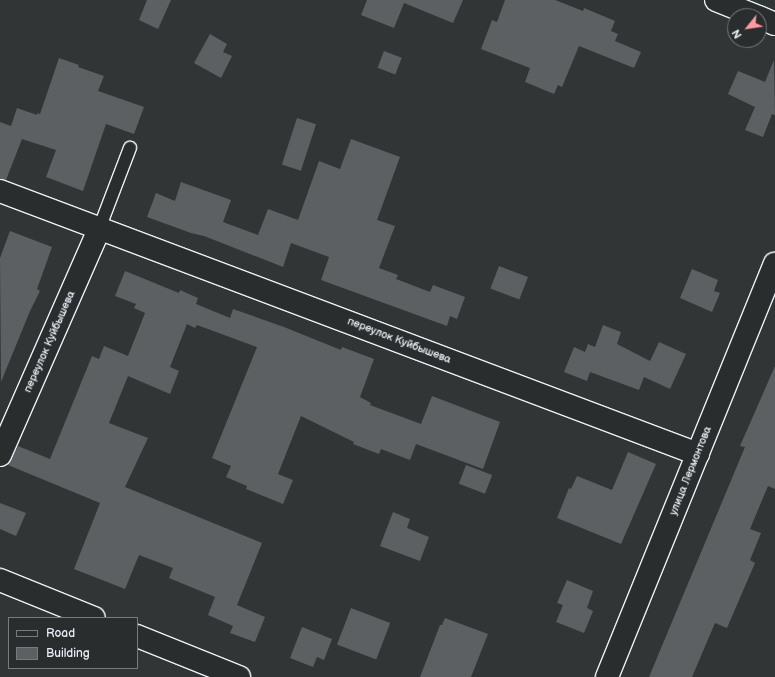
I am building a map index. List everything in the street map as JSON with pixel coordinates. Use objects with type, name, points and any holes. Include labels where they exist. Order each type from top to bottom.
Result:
[{"type":"street","points":[[716,0],[736,8]]},
{"type":"street","name":"переулок Куйбышева","points":[[0,191],[698,454]]},
{"type":"street","name":"переулок Куйбышева","points":[[0,455],[99,229]]},
{"type":"street","name":"улица Лермонтова","points":[[607,677],[775,264]]},
{"type":"street","points":[[0,580],[92,617]]},
{"type":"street","points":[[138,636],[238,677]]},
{"type":"lane","points":[[99,229],[130,148]]},
{"type":"building","points":[[147,0],[171,0],[158,29],[139,20]]},
{"type":"building","points":[[367,0],[463,0],[453,23],[404,3],[394,28],[361,15]]},
{"type":"building","points":[[505,0],[555,0],[583,11],[584,8],[615,21],[611,31],[618,34],[615,41],[641,52],[634,68],[579,46],[562,87],[558,85],[554,94],[525,82],[530,68],[481,49],[492,20],[497,22]]},
{"type":"building","points":[[210,34],[227,44],[223,52],[232,56],[221,78],[194,63]]},
{"type":"building","points":[[384,51],[402,58],[395,75],[378,68]]},
{"type":"building","points":[[59,58],[79,65],[78,67],[104,76],[98,91],[144,107],[134,134],[106,124],[83,191],[46,177],[56,150],[22,139],[6,180],[0,179],[0,122],[11,126],[17,108],[37,115],[37,113],[40,114]]},
{"type":"building","points":[[774,60],[775,115],[772,114],[763,137],[745,130],[755,107],[728,94],[738,71],[765,82]]},
{"type":"building","points":[[297,118],[316,124],[301,171],[282,165]]},
{"type":"building","points":[[351,139],[400,157],[377,220],[395,226],[379,268],[398,275],[396,279],[430,292],[433,285],[465,297],[457,319],[450,316],[447,326],[321,280],[329,257],[291,243],[283,267],[204,236],[191,233],[147,217],[156,193],[175,201],[181,182],[231,200],[223,222],[258,235],[268,209],[298,220],[319,161],[340,169]]},
{"type":"building","points":[[10,231],[52,247],[37,289],[40,291],[30,311],[1,382],[0,258]]},
{"type":"building","points":[[499,266],[528,277],[519,300],[490,288]]},
{"type":"building","points":[[692,269],[718,280],[714,291],[720,293],[712,312],[680,298]]},
{"type":"building","points":[[125,271],[179,293],[180,290],[198,298],[196,304],[230,318],[233,309],[284,327],[341,350],[342,347],[374,359],[360,397],[371,403],[370,405],[421,424],[432,396],[500,422],[483,469],[416,444],[410,460],[381,449],[379,454],[353,444],[354,442],[301,416],[278,474],[293,480],[283,504],[246,489],[247,486],[226,477],[231,466],[212,458],[257,347],[197,325],[195,328],[187,324],[170,367],[179,371],[170,394],[128,376],[109,423],[148,438],[125,487],[262,543],[237,605],[265,617],[255,642],[230,633],[233,626],[208,615],[215,597],[169,578],[173,568],[139,555],[125,589],[74,569],[100,503],[8,465],[18,446],[50,459],[92,356],[99,359],[104,346],[128,356],[145,313],[134,308],[136,304],[115,296]]},
{"type":"building","points":[[603,325],[621,332],[617,344],[650,361],[659,342],[686,354],[670,389],[644,377],[639,390],[590,372],[587,381],[564,372],[574,347],[585,352],[588,344],[595,347]]},
{"type":"building","points":[[775,366],[775,489],[768,486],[750,529],[761,533],[750,560],[755,563],[727,628],[715,623],[692,677],[649,677],[745,447],[740,446]]},
{"type":"building","points":[[628,452],[656,464],[621,544],[557,518],[569,488],[571,489],[577,476],[612,490]]},
{"type":"building","points":[[466,465],[492,475],[485,494],[459,484]]},
{"type":"building","points":[[0,503],[26,513],[16,536],[0,529]]},
{"type":"building","points":[[393,512],[410,519],[407,528],[429,537],[420,561],[380,546]]},
{"type":"building","points":[[567,580],[593,591],[587,608],[593,611],[584,633],[556,622],[563,605],[557,603]]},
{"type":"building","points":[[351,608],[390,623],[376,659],[337,644]]},
{"type":"building","points":[[445,618],[488,634],[471,677],[420,677],[440,625],[442,625]]},
{"type":"building","points":[[302,627],[332,639],[324,660],[317,657],[313,667],[290,658]]}]
